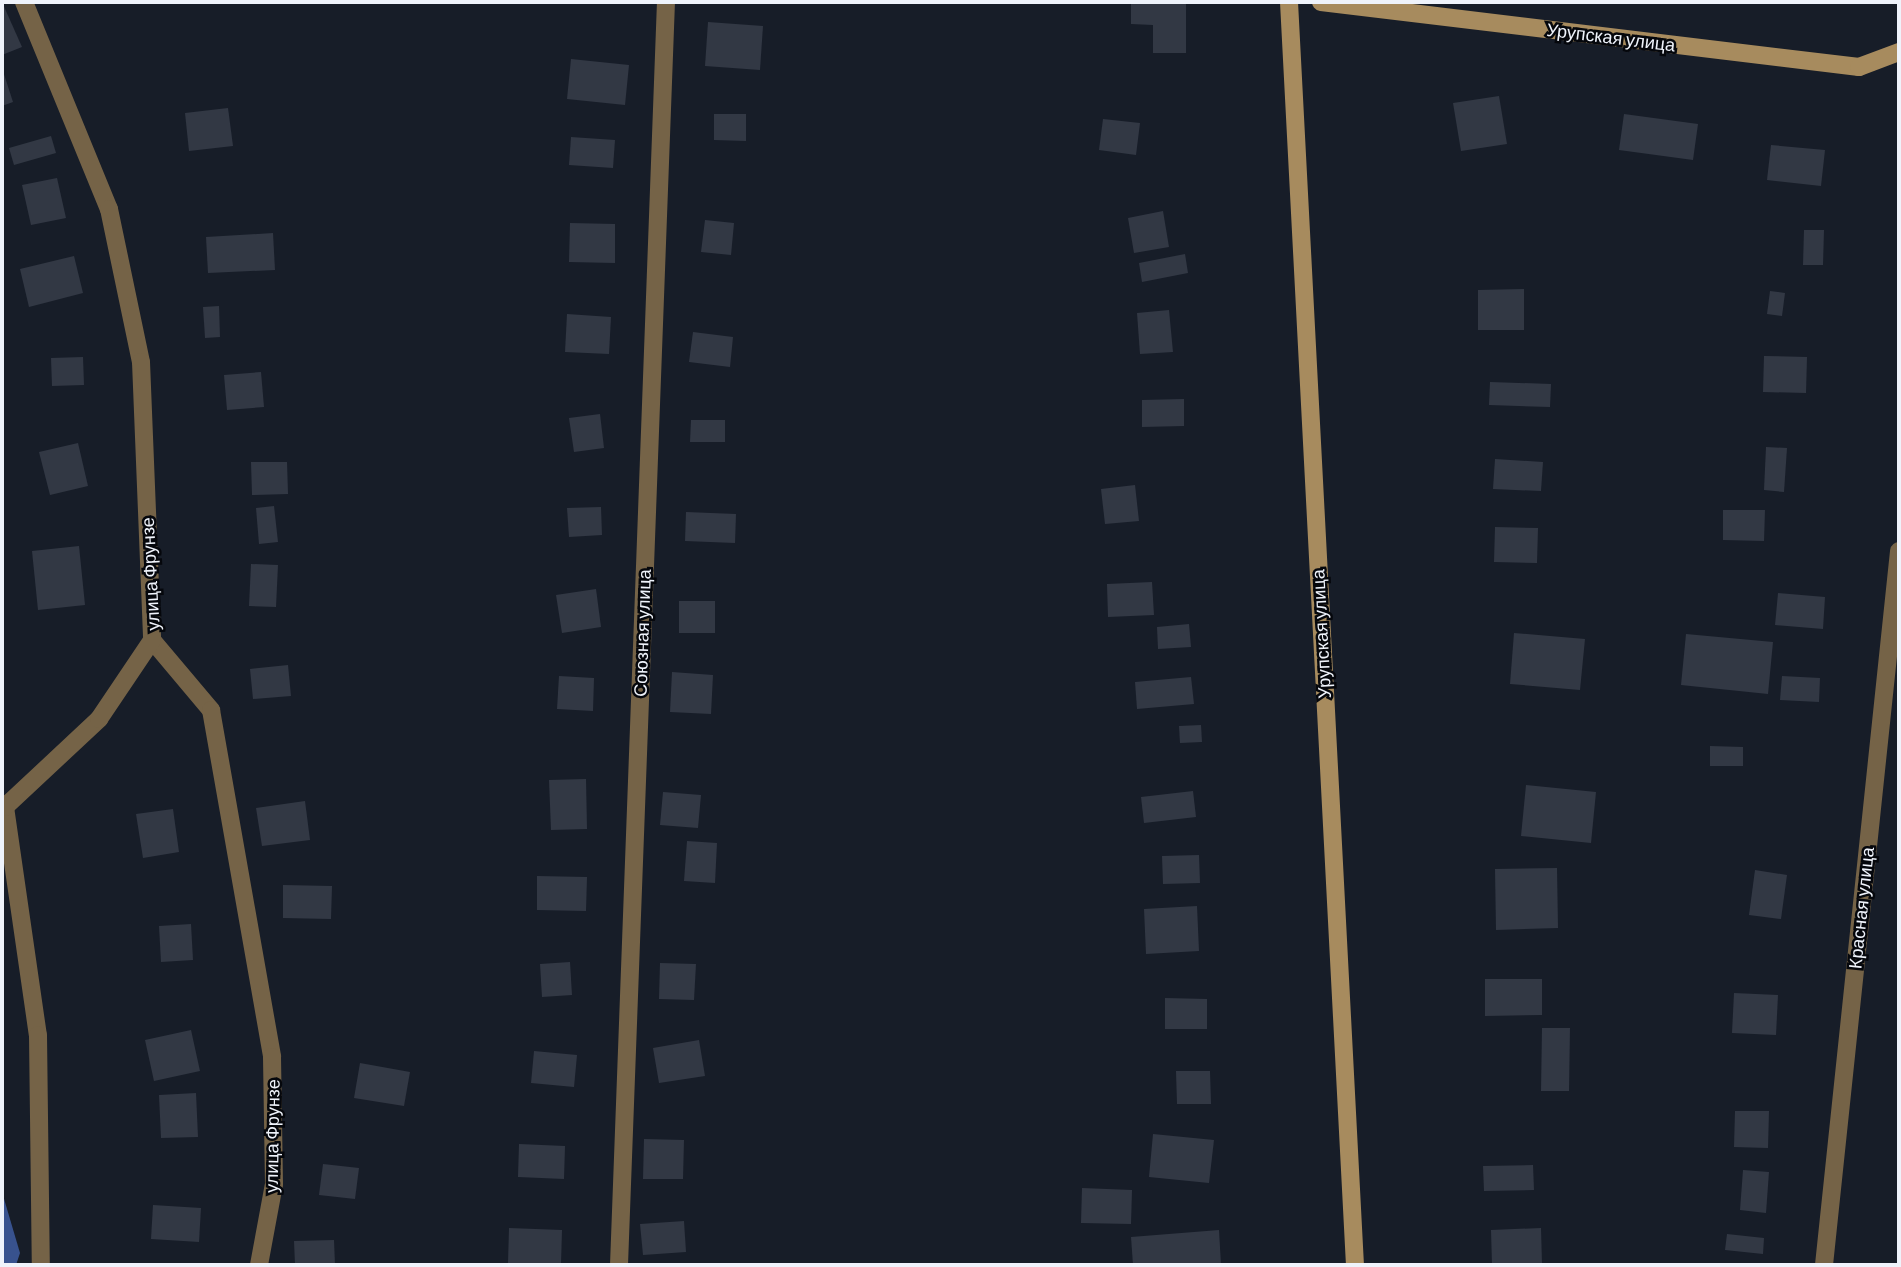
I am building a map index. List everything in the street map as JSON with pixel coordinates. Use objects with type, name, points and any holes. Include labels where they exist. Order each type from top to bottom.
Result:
[{"type":"street","name":"улица Фрунзе","points":[[24,2],[109,209],[141,362],[152,640],[211,710],[272,1057],[274,1184],[259,1265]]},
{"type":"street","name":"Союзная улица","points":[[619,1265],[666,2]]},
{"type":"street","name":"Урупская улица","points":[[1289,2],[1355,1265]]},
{"type":"street","name":"Урупская улица","points":[[1321,2],[1859,67],[1899,52]]},
{"type":"street","name":"Красная улица","points":[[1824,1265],[1899,551]]},
{"type":"street","points":[[41,1265],[38,1035],[3,806],[99,719],[152,640]]},
{"type":"shaded area","points":[[2,1192],[20,1253],[16,1265],[2,1265]]},
{"type":"building","points":[[2,2],[22,47],[2,55]]},
{"type":"building","points":[[1131,2],[1186,2],[1186,53],[1153,53],[1153,25],[1131,24]]},
{"type":"building","points":[[708,22],[763,26],[760,70],[705,66]]},
{"type":"building","points":[[571,59],[629,65],[625,105],[567,99]]},
{"type":"building","points":[[2,68],[13,102],[2,106]]},
{"type":"building","points":[[1499,96],[1507,144],[1461,151],[1453,103]]},
{"type":"building","points":[[228,108],[233,146],[189,151],[185,113]]},
{"type":"building","points":[[714,114],[746,114],[746,141],[714,140]]},
{"type":"building","points":[[1624,114],[1698,124],[1693,160],[1619,150]]},
{"type":"building","points":[[1103,119],[1140,123],[1136,155],[1099,150]]},
{"type":"building","points":[[51,136],[56,153],[14,165],[9,148]]},
{"type":"building","points":[[571,137],[615,140],[613,168],[569,165]]},
{"type":"building","points":[[1771,145],[1825,150],[1821,186],[1767,180]]},
{"type":"building","points":[[57,178],[66,218],[31,225],[22,185]]},
{"type":"building","points":[[1163,211],[1169,247],[1134,253],[1128,218]]},
{"type":"building","points":[[705,220],[734,223],[731,255],[701,252]]},
{"type":"building","points":[[570,223],[615,224],[615,263],[569,262]]},
{"type":"building","points":[[1804,230],[1824,230],[1823,265],[1803,265]]},
{"type":"building","points":[[273,233],[275,270],[208,273],[206,237]]},
{"type":"building","points":[[1185,254],[1188,273],[1142,282],[1139,263]]},
{"type":"building","points":[[74,256],[83,293],[29,307],[20,269]]},
{"type":"building","points":[[1524,289],[1524,330],[1478,330],[1478,290]]},
{"type":"building","points":[[1770,291],[1785,293],[1782,316],[1767,314]]},
{"type":"building","points":[[219,306],[220,337],[205,338],[203,307]]},
{"type":"building","points":[[1169,310],[1173,352],[1140,354],[1137,313]]},
{"type":"building","points":[[567,314],[611,317],[609,354],[565,352]]},
{"type":"building","points":[[693,332],[733,337],[730,367],[689,362]]},
{"type":"building","points":[[1764,356],[1807,357],[1806,393],[1763,392]]},
{"type":"building","points":[[83,357],[84,385],[52,386],[51,358]]},
{"type":"building","points":[[261,372],[264,407],[227,410],[224,375]]},
{"type":"building","points":[[1490,382],[1551,384],[1550,407],[1489,405]]},
{"type":"building","points":[[1184,399],[1184,426],[1142,427],[1142,400]]},
{"type":"building","points":[[600,414],[604,448],[574,452],[569,418]]},
{"type":"building","points":[[691,420],[725,420],[725,442],[690,442]]},
{"type":"building","points":[[78,443],[88,486],[50,495],[39,452]]},
{"type":"building","points":[[1766,447],[1787,448],[1784,492],[1764,490]]},
{"type":"building","points":[[1495,459],[1543,462],[1541,491],[1493,489]]},
{"type":"building","points":[[251,462],[287,462],[288,494],[252,495]]},
{"type":"building","points":[[1135,485],[1139,521],[1105,524],[1101,489]]},
{"type":"building","points":[[274,506],[278,542],[259,544],[256,508]]},
{"type":"building","points":[[601,507],[602,535],[569,537],[567,508]]},
{"type":"building","points":[[1723,510],[1765,510],[1764,541],[1723,540]]},
{"type":"building","points":[[686,512],[736,514],[735,543],[685,541]]},
{"type":"building","points":[[1495,527],[1538,528],[1537,563],[1494,562]]},
{"type":"building","points":[[79,546],[85,605],[38,610],[32,551]]},
{"type":"building","points":[[251,564],[278,565],[276,607],[249,606]]},
{"type":"building","points":[[1152,582],[1154,615],[1108,617],[1107,584]]},
{"type":"building","points":[[596,589],[601,627],[562,633],[556,595]]},
{"type":"building","points":[[1778,593],[1825,597],[1823,629],[1775,625]]},
{"type":"building","points":[[679,601],[715,601],[715,633],[679,633]]},
{"type":"building","points":[[1189,624],[1191,647],[1158,649],[1157,627]]},
{"type":"building","points":[[1514,633],[1585,639],[1580,690],[1510,684]]},
{"type":"building","points":[[1686,634],[1773,642],[1768,694],[1681,685]]},
{"type":"building","points":[[288,665],[291,696],[253,699],[250,669]]},
{"type":"building","points":[[672,672],[713,675],[711,714],[670,712]]},
{"type":"building","points":[[559,676],[594,678],[593,711],[557,709]]},
{"type":"building","points":[[1782,676],[1820,678],[1819,702],[1780,700]]},
{"type":"building","points":[[1191,677],[1194,704],[1137,709],[1135,682]]},
{"type":"building","points":[[1201,725],[1202,742],[1180,743],[1179,726]]},
{"type":"building","points":[[1710,746],[1743,747],[1743,766],[1710,766]]},
{"type":"building","points":[[586,779],[587,829],[551,830],[549,780]]},
{"type":"building","points":[[1526,785],[1596,792],[1591,843],[1521,836]]},
{"type":"building","points":[[1193,791],[1196,817],[1144,823],[1141,797]]},
{"type":"building","points":[[663,792],[701,795],[698,828],[660,825]]},
{"type":"building","points":[[305,801],[310,840],[262,846],[256,808]]},
{"type":"building","points":[[173,809],[179,852],[143,858],[136,814]]},
{"type":"building","points":[[687,841],[717,843],[715,883],[684,881]]},
{"type":"building","points":[[1199,855],[1200,883],[1163,884],[1162,856]]},
{"type":"building","points":[[1557,868],[1558,928],[1496,930],[1495,869]]},
{"type":"building","points":[[1755,870],[1787,875],[1781,919],[1749,915]]},
{"type":"building","points":[[537,876],[587,877],[586,911],[537,910]]},
{"type":"building","points":[[283,885],[332,886],[331,919],[283,918]]},
{"type":"building","points":[[1197,906],[1199,951],[1146,954],[1144,909]]},
{"type":"building","points":[[191,924],[193,960],[161,962],[159,926]]},
{"type":"building","points":[[570,962],[572,995],[542,997],[540,964]]},
{"type":"building","points":[[660,963],[696,964],[694,1000],[659,999]]},
{"type":"building","points":[[1485,979],[1542,979],[1542,1015],[1485,1016]]},
{"type":"building","points":[[1734,993],[1778,995],[1776,1035],[1732,1033]]},
{"type":"building","points":[[1165,998],[1207,999],[1207,1029],[1165,1029]]},
{"type":"building","points":[[1542,1028],[1570,1028],[1569,1091],[1541,1091]]},
{"type":"building","points":[[191,1030],[200,1071],[154,1081],[145,1040]]},
{"type":"building","points":[[699,1040],[705,1076],[659,1083],[653,1048]]},
{"type":"building","points":[[534,1051],[577,1055],[574,1087],[531,1083]]},
{"type":"building","points":[[360,1063],[410,1072],[404,1106],[354,1098]]},
{"type":"building","points":[[1176,1071],[1210,1071],[1211,1104],[1177,1104]]},
{"type":"building","points":[[196,1093],[198,1137],[161,1138],[159,1095]]},
{"type":"building","points":[[1735,1111],[1769,1111],[1768,1148],[1734,1147]]},
{"type":"building","points":[[1153,1134],[1214,1140],[1209,1183],[1149,1177]]},
{"type":"building","points":[[644,1139],[684,1140],[683,1179],[643,1179]]},
{"type":"building","points":[[519,1144],[565,1146],[564,1179],[518,1177]]},
{"type":"building","points":[[323,1164],[359,1168],[355,1199],[319,1195]]},
{"type":"building","points":[[1533,1165],[1534,1190],[1484,1191],[1483,1166]]},
{"type":"building","points":[[1743,1170],[1769,1172],[1766,1213],[1740,1210]]},
{"type":"building","points":[[1082,1188],[1132,1190],[1131,1224],[1081,1223]]},
{"type":"building","points":[[153,1205],[201,1208],[199,1242],[151,1239]]},
{"type":"building","points":[[684,1221],[686,1252],[643,1255],[640,1224]]},
{"type":"building","points":[[509,1228],[562,1230],[561,1264],[508,1263]]},
{"type":"building","points":[[1541,1228],[1542,1264],[1492,1265],[1491,1230]]},
{"type":"building","points":[[1219,1230],[1221,1265],[1133,1265],[1131,1237]]},
{"type":"building","points":[[1727,1234],[1764,1238],[1763,1254],[1725,1250]]},
{"type":"building","points":[[334,1240],[335,1265],[295,1265],[294,1241]]}]
